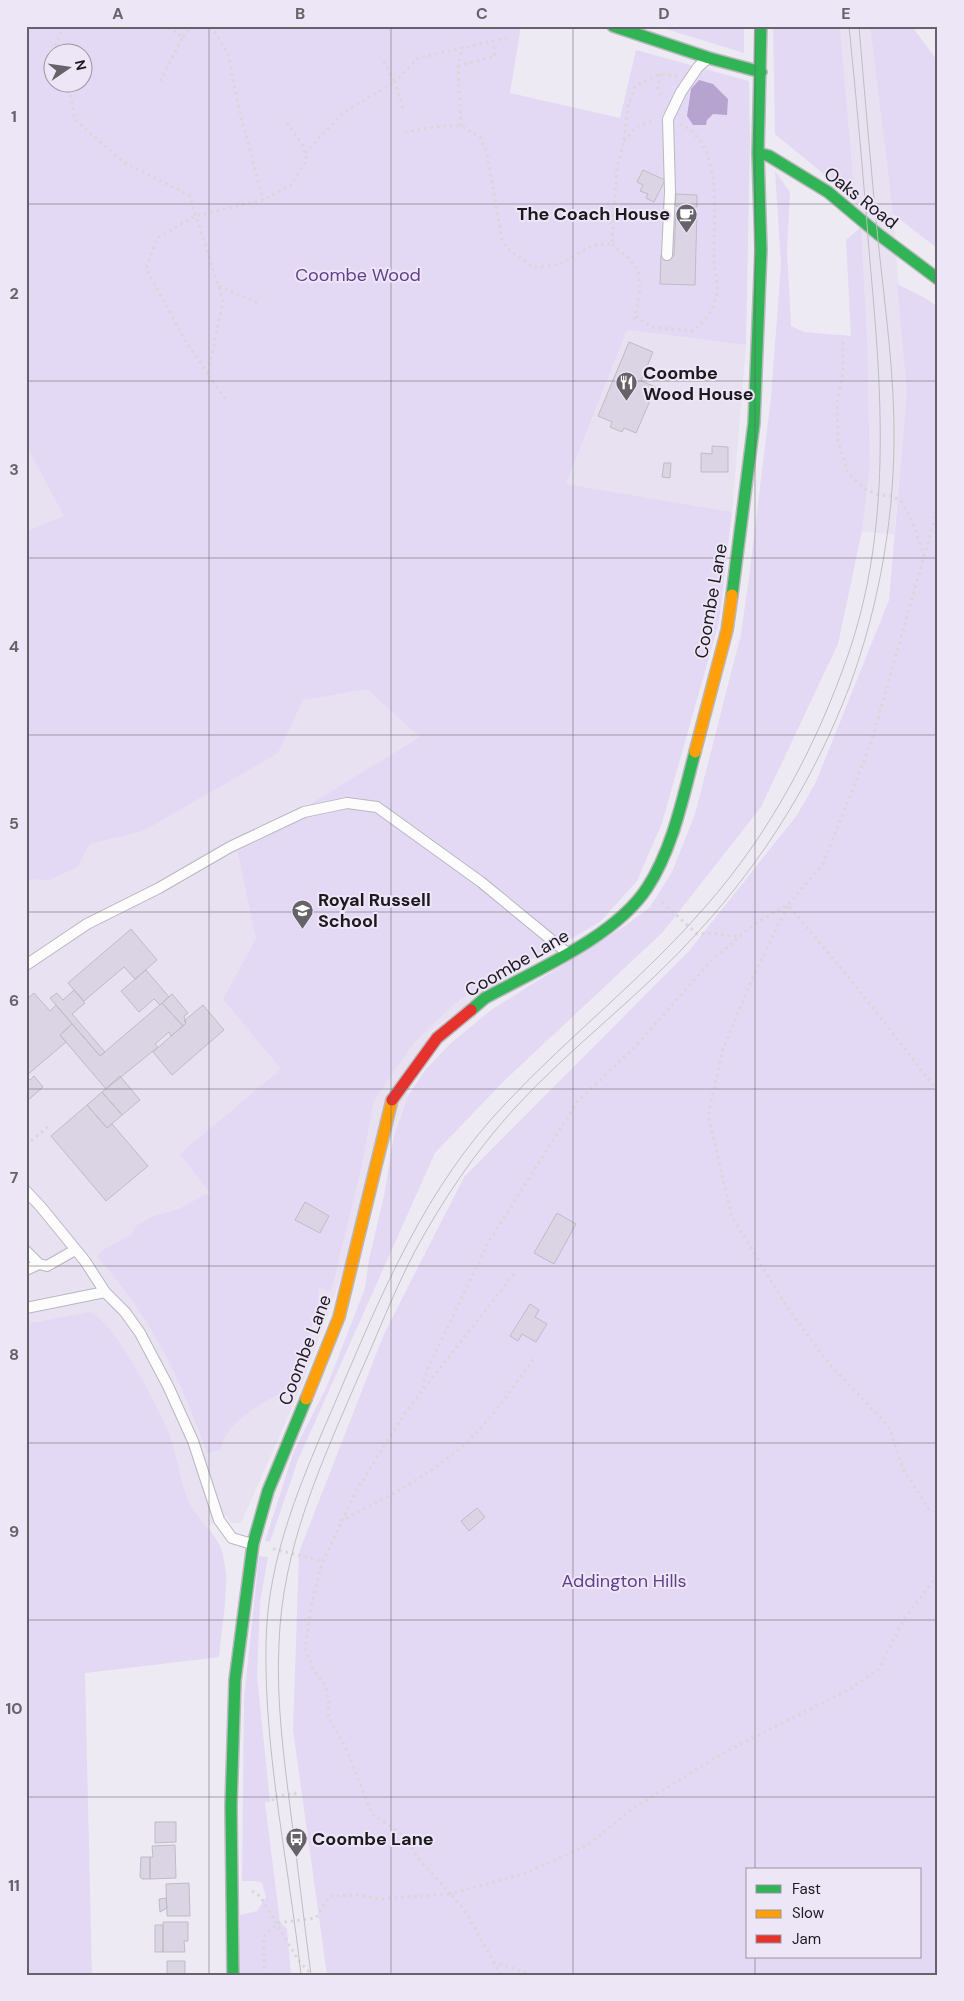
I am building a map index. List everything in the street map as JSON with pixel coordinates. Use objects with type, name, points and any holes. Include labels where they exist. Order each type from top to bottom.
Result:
[{"type":"main road","points":[[613,26],[709,58],[761,72]]},
{"type":"main road","name":"Coombe Lane","points":[[233,1975],[231,1806],[235,1680],[252,1544],[268,1491],[339,1317],[392,1099],[437,1038],[485,998],[569,954],[600,934],[625,912],[647,888],[668,845],[688,779],[727,630],[754,424],[761,250],[758,153],[761,26]]},
{"type":"main road","name":"Oaks Road","points":[[758,153],[769,156],[828,192],[878,234],[938,279]]},
{"type":"lane","points":[[667,256],[670,192],[668,119],[698,67],[709,58]]},
{"type":"lane","points":[[26,965],[87,924],[159,888],[230,847],[304,812],[347,804],[377,807],[481,882],[569,954]]},
{"type":"lane","points":[[26,1191],[76,1250],[105,1292],[125,1312],[155,1358],[193,1441],[219,1520],[232,1538],[252,1544]]},
{"type":"lane","points":[[26,1251],[39,1264],[47,1266],[76,1250]]},
{"type":"lane","points":[[26,1270],[39,1264]]},
{"type":"lane","points":[[26,1308],[105,1292]]},
{"type":"path","points":[[57,42],[63,26]]},
{"type":"path","points":[[166,26],[183,37]]},
{"type":"path","points":[[160,81],[183,37],[191,26]]},
{"type":"path","points":[[211,26],[228,54],[238,105],[263,200]]},
{"type":"path","points":[[305,153],[344,112],[395,82],[418,58],[506,38]]},
{"type":"path","points":[[458,66],[495,56],[492,40]]},
{"type":"path","points":[[461,126],[458,66],[462,47]]},
{"type":"path","points":[[383,60],[395,82],[403,108]]},
{"type":"path","points":[[612,244],[617,167],[624,141],[628,106],[635,86],[660,74],[691,78]]},
{"type":"path","points":[[70,92],[75,120],[125,163],[189,195],[223,300],[208,375]]},
{"type":"path","points":[[624,141],[636,127],[656,120],[668,119],[690,129],[703,146],[713,176],[716,224],[714,256],[718,278],[714,304],[705,321],[693,331],[651,327],[636,316]]},
{"type":"path","points":[[227,401],[186,342],[146,268],[157,238],[195,216],[263,200],[291,186],[307,160],[304,146],[286,122]]},
{"type":"path","points":[[405,132],[443,126],[461,126],[480,137],[487,154],[502,240],[507,248],[524,263],[533,267],[558,265],[593,245],[612,244],[637,266],[640,274],[636,316],[632,323]]},
{"type":"path","points":[[218,286],[258,303]]},
{"type":"path","points":[[843,342],[843,373],[837,403],[838,442],[848,473],[863,488],[879,495],[892,496],[900,501],[912,521],[924,557]]},
{"type":"path","points":[[938,507],[872,740],[823,864],[788,905],[752,979],[722,1049],[708,1115],[732,1217],[789,1310],[826,1360],[889,1427],[903,1468],[929,1509],[938,1513]]},
{"type":"path","points":[[647,888],[697,934],[712,933],[741,937]]},
{"type":"path","points":[[423,1391],[427,1370],[488,1243],[578,1101],[632,1050],[711,961],[754,924],[788,905]]},
{"type":"path","points":[[788,905],[856,985],[938,1091]]},
{"type":"path","points":[[26,1146],[49,1126]]},
{"type":"path","points":[[501,1975],[465,1911],[422,1862],[402,1834],[372,1814],[345,1746],[328,1717],[329,1701],[325,1685],[313,1669],[305,1648],[313,1597],[323,1561],[340,1521],[374,1459],[405,1412],[514,1274]]},
{"type":"path","points":[[340,1521],[408,1486],[469,1440],[502,1403],[534,1358]]},
{"type":"path","points":[[252,1544],[323,1561]]},
{"type":"path","points":[[265,1975],[263,1937],[278,1923],[316,1918],[329,1896],[360,1895],[380,1899],[451,1894],[526,1873],[588,1845],[632,1809],[725,1752],[850,1689],[879,1669],[904,1619],[938,1575]]},
{"type":"path","points":[[273,1801],[273,1797],[295,1793],[295,1797]]},
{"type":"path","points":[[250,1890],[260,1896],[278,1923],[299,1961],[312,1975]]},
{"type":"path","points":[[493,1962],[533,1975]]},
{"type":"shaded area","points":[[840,26],[870,26],[893,214],[907,392],[894,535],[862,531],[870,467],[867,334],[861,227],[855,200]]},
{"type":"shaded area","points":[[699,80],[713,84],[728,99],[727,115],[713,114],[707,120],[706,125],[693,125],[687,116],[691,89]]},
{"type":"shaded area","name":"Royal Russell School","points":[[26,190],[634,878],[430,1032],[302,1385],[241,1523],[230,1523],[227,1516],[208,1526],[222,1552],[227,1577],[219,1657],[26,1680]]},
{"type":"shaded area","points":[[627,330],[746,345],[732,512],[566,484]]},
{"type":"green space","name":"Coombe Wood","points":[[26,26],[521,26],[510,93],[620,118],[636,50],[749,81],[750,140],[746,345],[627,330],[566,484],[732,512],[719,622],[662,823],[637,881],[600,922],[552,950],[502,972],[455,1003],[414,1043],[374,1100],[361,1169],[331,1292],[319,1287],[318,1309],[291,1387],[239,1420],[225,1438],[221,1449],[209,1453],[206,1450],[185,1396],[161,1347],[133,1302],[97,1256],[106,1248],[131,1235],[137,1225],[154,1216],[179,1209],[204,1195],[211,1194],[180,1154],[281,1069],[223,999],[256,939],[237,849],[420,737],[367,689],[303,700],[278,753],[143,831],[90,844],[77,867],[49,880],[26,879],[26,532],[64,516],[26,445]]},
{"type":"green space","points":[[656,26],[744,26],[744,53]]},
{"type":"green space","points":[[773,26],[840,26],[855,200],[775,134]]},
{"type":"green space","points":[[870,26],[912,26],[938,62],[938,249],[893,214]]},
{"type":"green space","points":[[775,171],[790,192],[787,250],[791,326],[804,332],[851,336],[846,240],[861,227],[867,334],[870,467],[862,531],[838,644],[761,807],[663,932],[504,1081],[435,1153],[298,1460],[270,1542],[265,1541],[294,1451],[327,1386],[365,1288],[369,1259],[384,1196],[394,1135],[407,1097],[426,1069],[451,1043],[491,1010],[625,926],[650,907],[672,872],[695,814],[741,634],[749,577],[771,397],[781,264]]},
{"type":"green space","name":"Addington Hills","points":[[897,284],[938,307],[938,1975],[327,1975],[293,1730],[299,1552],[384,1334],[464,1177],[688,952],[797,815],[816,782],[889,600],[907,392]]},
{"type":"green space","points":[[90,1312],[100,1319],[111,1331],[122,1347],[145,1384],[162,1419],[174,1449],[183,1487],[190,1504],[221,1548],[226,1580],[225,1606],[219,1657],[85,1673],[92,1975],[26,1975],[26,1324]]},
{"type":"green space","points":[[259,1556],[268,1557],[260,1602],[257,1676],[270,1802],[265,1802],[280,1922],[287,1929],[291,1975],[240,1975],[240,1915],[257,1911],[266,1897],[262,1883],[242,1881],[244,1699]]},
{"type":"building","points":[[643,170],[665,180],[654,202],[646,198],[648,194],[640,191],[643,185],[637,182]]},
{"type":"building","points":[[676,194],[697,195],[697,207],[675,206]]},
{"type":"building","name":"The Coach House","points":[[676,211],[697,211],[695,285],[660,284],[661,255],[674,256]]},
{"type":"building","name":"Coombe Wood House","points":[[629,342],[653,352],[641,381],[656,387],[636,433],[624,428],[622,432],[610,427],[612,422],[598,416]]},
{"type":"building","points":[[712,446],[728,447],[728,472],[701,472],[701,453],[712,454]]},
{"type":"building","points":[[664,463],[671,463],[670,478],[662,477]]},
{"type":"building","points":[[131,929],[157,960],[135,979],[124,967],[84,1001],[68,983]]},
{"type":"building","points":[[146,970],[169,997],[160,1005],[154,999],[139,1012],[121,991]]},
{"type":"building","points":[[74,990],[85,1003],[72,1014],[105,1052],[100,1056],[50,998],[57,993],[63,1000]]},
{"type":"building","points":[[34,993],[50,1011],[56,1005],[72,1024],[60,1035],[66,1042],[26,1076],[26,1000]]},
{"type":"building","points":[[172,994],[188,1013],[184,1016],[186,1023],[183,1026],[162,1003]]},
{"type":"building","points":[[162,1003],[183,1026],[171,1036],[169,1032],[155,1044],[158,1047],[106,1089],[60,1035],[72,1024],[100,1056]]},
{"type":"building","points":[[203,1005],[224,1030],[172,1075],[153,1052]]},
{"type":"building","points":[[26,1076],[30,1080],[34,1076],[43,1087],[26,1102]]},
{"type":"building","points":[[120,1076],[140,1100],[122,1115],[102,1092]]},
{"type":"building","points":[[102,1092],[122,1115],[107,1128],[87,1105]]},
{"type":"building","points":[[87,1105],[107,1128],[112,1124],[148,1166],[106,1201],[51,1136]]},
{"type":"building","points":[[305,1202],[329,1216],[320,1233],[295,1220]]},
{"type":"building","points":[[557,1213],[576,1224],[554,1264],[534,1253]]},
{"type":"building","points":[[530,1304],[539,1310],[535,1317],[547,1324],[536,1342],[522,1334],[518,1341],[510,1336]]},
{"type":"building","points":[[477,1508],[485,1517],[469,1531],[461,1521]]},
{"type":"building","points":[[155,1822],[176,1822],[176,1842],[155,1843]]},
{"type":"building","points":[[175,1845],[176,1878],[150,1879],[150,1857],[153,1857],[152,1846]]},
{"type":"building","points":[[141,1857],[150,1857],[150,1879],[142,1879],[140,1877]]},
{"type":"building","points":[[189,1883],[190,1916],[167,1916],[166,1884]]},
{"type":"building","points":[[166,1898],[167,1908],[160,1912],[159,1899]]},
{"type":"building","points":[[163,1922],[188,1922],[188,1941],[184,1941],[185,1952],[163,1952]]},
{"type":"building","points":[[155,1925],[163,1925],[163,1952],[155,1952]]},
{"type":"building","points":[[167,1961],[185,1961],[185,1975],[167,1975]]},
{"type":"tram line","points":[[301,1975],[273,1768],[266,1685],[266,1644],[268,1611],[280,1548],[312,1457],[371,1319],[408,1242],[429,1205],[478,1134],[531,1077],[683,932],[729,878],[771,819],[806,756],[821,723],[848,655],[862,607],[872,558],[877,509],[880,460],[880,410],[874,311],[849,26]]},
{"type":"tram line","points":[[311,1975],[281,1730],[278,1665],[282,1609],[287,1574],[306,1507],[330,1442],[407,1266],[448,1195],[472,1160],[513,1110],[559,1064],[677,954],[723,904],[745,875],[786,816],[821,752],[850,685],[869,626],[882,566],[891,505],[894,418],[889,342],[875,213],[859,26]]},
{"type":"traffic: fast","points":[[613,26],[709,58],[761,72]]},
{"type":"traffic: fast","points":[[732,595],[754,423],[761,250],[758,153],[761,26]]},
{"type":"traffic: fast","points":[[758,153],[769,156],[828,192],[878,234],[938,279]]},
{"type":"traffic: fast","points":[[471,1010],[485,998],[550,964],[595,937],[633,906],[647,888],[664,856],[676,822],[695,752]]},
{"type":"traffic: fast","points":[[233,1975],[231,1806],[235,1680],[253,1544],[268,1491],[306,1399]]},
{"type":"traffic: slow","points":[[695,752],[727,630],[732,595]]},
{"type":"traffic: slow","points":[[306,1399],[339,1317],[392,1100]]},
{"type":"traffic: jam","points":[[392,1100],[437,1038],[471,1010]]},
{"type":"place","name":"The Coach House","points":[[686,233]]},
{"type":"place","name":"Coombe Wood House","points":[[627,402]]},
{"type":"place","name":"Royal Russell School","points":[[302,929]]},
{"type":"place","name":"Coombe Lane","points":[[296,1858]]}]
